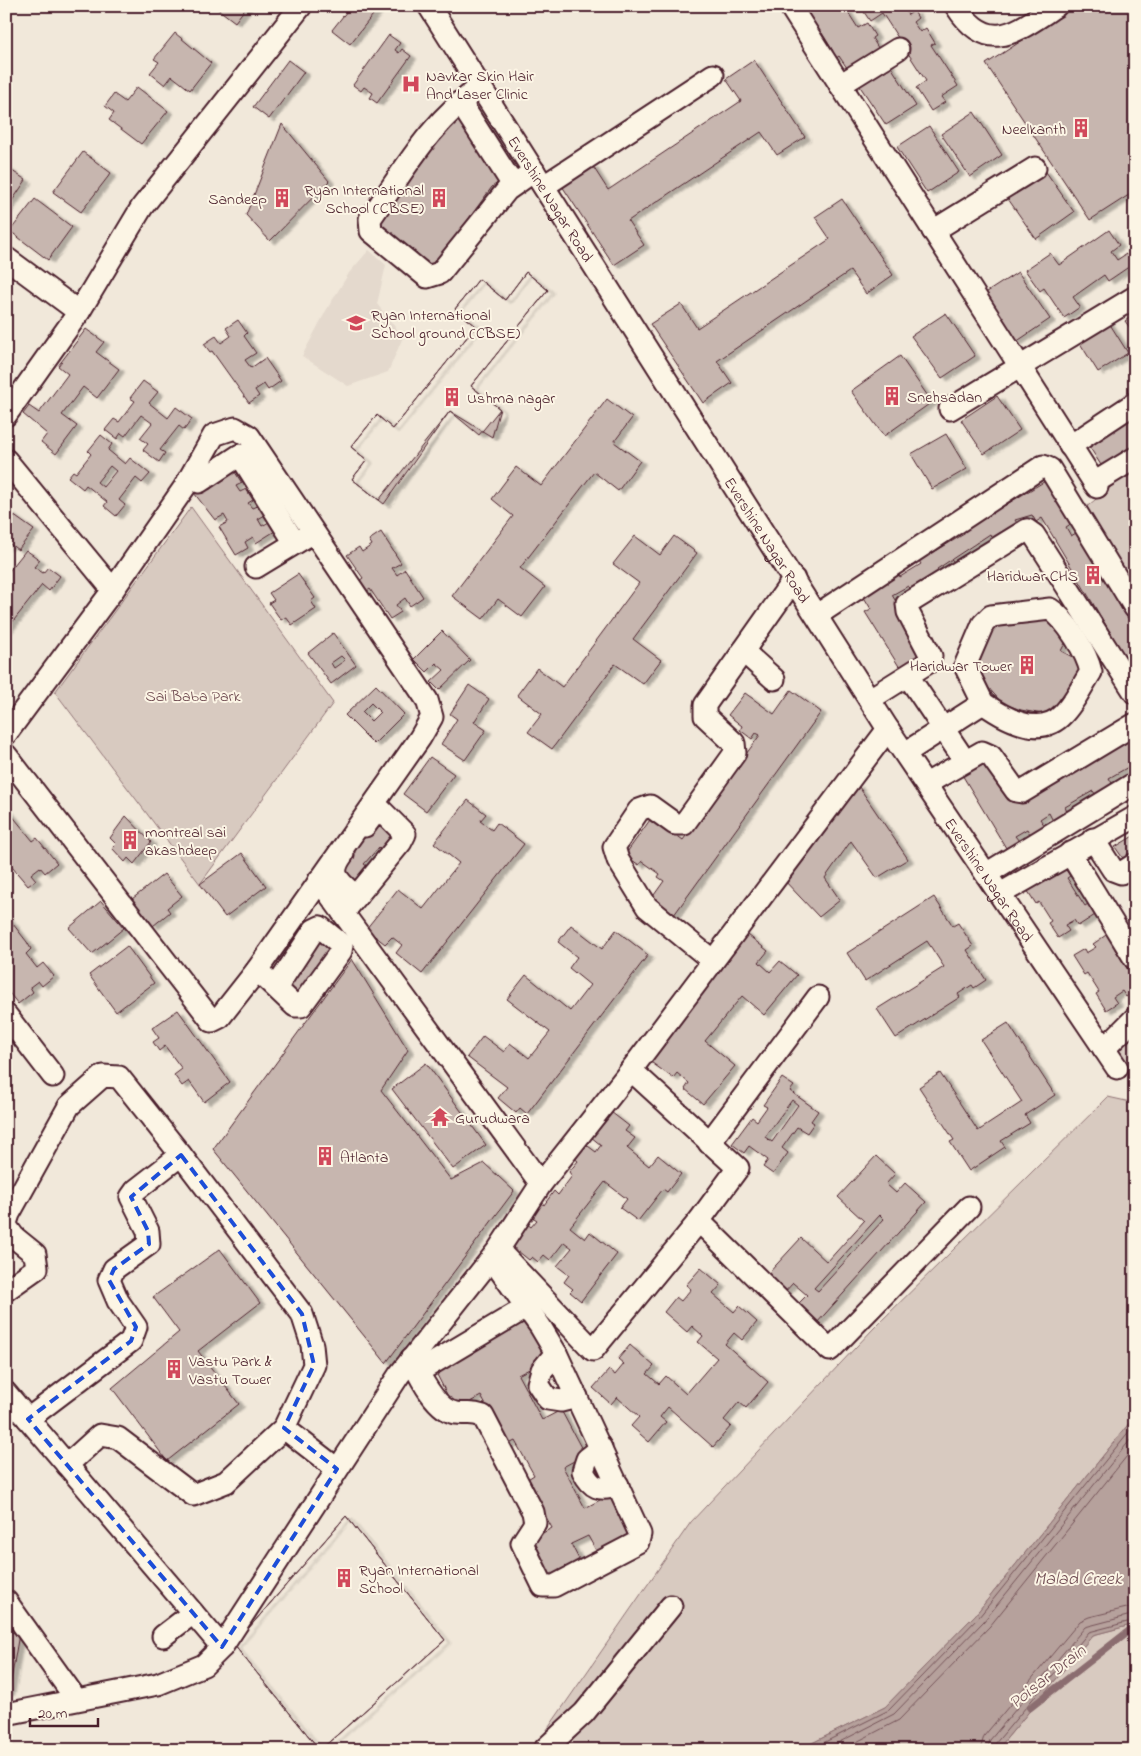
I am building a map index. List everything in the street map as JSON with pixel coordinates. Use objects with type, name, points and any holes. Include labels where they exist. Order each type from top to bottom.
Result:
[{"type":"street","points":[[6,416],[79,312],[142,207],[301,6]]},
{"type":"street","name":"Evershine Nagar Road","points":[[429,6],[888,729],[1117,1068]]},
{"type":"street","points":[[790,6],[1095,485],[1135,458]]},
{"type":"street","points":[[956,6],[965,20],[981,33],[1000,37],[1013,34],[1056,6]]},
{"type":"street","points":[[840,84],[898,49]]},
{"type":"street","points":[[481,87],[460,102],[436,126],[370,219],[371,230],[427,277],[440,272],[513,185],[539,179],[713,75]]},
{"type":"street","points":[[460,102],[513,185]]},
{"type":"street","points":[[487,144],[508,129]]},
{"type":"street","points":[[933,231],[1034,168]]},
{"type":"street","points":[[6,258],[79,312]]},
{"type":"street","points":[[950,410],[1135,297]]},
{"type":"street","points":[[1070,446],[1135,403]]},
{"type":"street","points":[[6,734],[184,488],[214,435],[235,428],[249,436],[247,450],[294,543]]},
{"type":"street","points":[[200,482],[247,450]]},
{"type":"street","points":[[247,450],[314,532],[426,700],[432,717],[335,865],[334,871],[345,905]]},
{"type":"street","points":[[6,460],[112,590]]},
{"type":"street","points":[[817,615],[1043,466],[1050,469],[1135,608]]},
{"type":"street","points":[[870,699],[929,662],[931,656],[908,612],[907,604],[1027,530],[1034,534],[1135,693]]},
{"type":"street","points":[[256,566],[314,532]]},
{"type":"street","points":[[713,961],[647,906],[618,860],[614,848],[639,810],[650,806],[675,824],[684,824],[735,753],[734,743],[705,716],[704,705],[794,579]]},
{"type":"street","points":[[1091,672],[1088,661],[1063,621],[1059,615],[1050,609],[991,616],[983,624],[965,666],[983,703],[1007,720],[1036,726],[1053,722],[1063,714],[1091,672],[1114,660]]},
{"type":"street","points":[[1063,621],[1082,610]]},
{"type":"street","points":[[743,651],[774,679]]},
{"type":"street","points":[[908,676],[965,761]]},
{"type":"street","points":[[905,753],[983,703]]},
{"type":"street","points":[[926,784],[982,752],[991,756],[1016,792],[1022,792],[1135,724]]},
{"type":"street","points":[[6,1714],[158,1684],[204,1665],[222,1648],[337,1469],[495,1254],[541,1184],[630,1070],[888,729]]},
{"type":"street","points":[[6,755],[212,1021],[220,1018],[257,970],[319,880],[352,838],[377,810],[380,810],[404,834],[401,842],[345,905],[315,932],[276,988]]},
{"type":"street","points":[[986,874],[1135,783]]},
{"type":"street","points":[[1000,894],[1135,816]]},
{"type":"street","points":[[1093,839],[1113,870],[1120,873],[1135,864]]},
{"type":"street","points":[[1070,853],[1135,959]]},
{"type":"street","points":[[319,880],[345,905],[541,1184]]},
{"type":"street","points":[[257,970],[295,1006],[301,1006],[341,951],[342,945],[290,921]]},
{"type":"street","points":[[709,1143],[818,997]]},
{"type":"street","points":[[6,1016],[53,1076]]},
{"type":"street","points":[[1104,1049],[1135,1018]]},
{"type":"street","points":[[495,1254],[593,1350],[698,1221],[738,1168],[630,1070]]},
{"type":"street","points":[[6,1290],[36,1268],[35,1254],[14,1237],[6,1225],[13,1205],[69,1106],[104,1076],[118,1077],[181,1155],[302,1314],[312,1345],[314,1365],[284,1428],[226,1482],[193,1495],[118,1438],[100,1435],[67,1465]]},
{"type":"street","points":[[28,1419],[130,1341],[136,1327],[118,1301],[109,1280],[114,1269],[149,1244],[148,1231],[130,1198],[136,1190],[181,1155]]},
{"type":"street","points":[[698,1221],[830,1350],[969,1208]]},
{"type":"street","points":[[414,1366],[437,1402],[454,1413],[471,1412],[483,1416],[533,1512],[535,1522],[522,1543],[542,1586],[554,1586],[638,1542],[640,1534],[556,1353],[495,1254]]},
{"type":"street","points":[[414,1366],[526,1307]]},
{"type":"street","points":[[556,1353],[542,1370],[538,1384],[548,1399],[561,1401],[577,1397]]},
{"type":"street","points":[[6,1393],[222,1648]]},
{"type":"street","points":[[284,1428],[337,1469]]},
{"type":"street","points":[[6,1601],[76,1699]]},
{"type":"street","points":[[544,1750],[584,1713],[671,1606]]},
{"type":"street","points":[[163,1636],[193,1613]]},
{"type":"highlighted area","points":[[181,1155],[302,1314],[314,1365],[284,1428],[337,1469],[222,1647],[28,1419],[131,1341],[136,1327],[109,1280],[114,1269],[149,1244],[148,1231],[131,1197]]},
{"type":"shaded area","name":"Ryan International School ground (CBSE)","points":[[369,250],[386,265],[377,304],[403,337],[388,372],[348,386],[302,356],[349,273]]},
{"type":"green space","points":[[1135,467],[1135,598],[1084,509]]},
{"type":"green space","name":"Sai Baba Park","points":[[191,507],[333,703],[200,884],[55,692]]},
{"type":"green space","points":[[1135,1030],[1135,1061],[1125,1060],[1116,1049]]},
{"type":"green space","points":[[1108,1097],[1135,1103],[1135,1416],[976,1614],[885,1707],[798,1750],[533,1750],[691,1522],[873,1329]]},
{"type":"green space","points":[[1135,1624],[1135,1750],[997,1750],[1093,1635]]},
{"type":"water","name":"Malad Creek","points":[[1135,1416],[1135,1624],[1093,1635],[997,1750],[798,1750],[885,1707],[976,1614]]},
{"type":"building","points":[[214,6],[247,6],[235,22]]},
{"type":"building","points":[[351,6],[380,6],[350,44],[332,30]]},
{"type":"building","points":[[801,6],[844,6],[858,28],[867,23],[875,36],[872,38],[880,51],[849,71],[839,56],[835,59],[831,53],[833,51],[822,33],[819,35]]},
{"type":"building","points":[[860,6],[903,6],[908,15],[914,11],[918,18],[913,22],[920,32],[926,28],[935,43],[931,45],[958,86],[941,97],[945,102],[931,111],[916,88],[926,81],[882,13],[870,21]]},
{"type":"building","name":"Neelkanth","points":[[1075,6],[1132,6],[1135,10],[1135,191],[1090,220],[986,64]]},
{"type":"building","points":[[175,33],[211,63],[190,90],[172,76],[165,85],[150,73],[159,62],[154,59]]},
{"type":"building","points":[[389,35],[400,43],[395,50],[399,53],[402,49],[411,56],[377,103],[370,98],[373,93],[364,87],[361,91],[353,85]]},
{"type":"building","points":[[288,60],[304,72],[269,119],[253,107]]},
{"type":"building","points":[[754,60],[805,137],[777,155],[761,132],[628,221],[644,245],[614,265],[562,186],[592,165],[608,190],[741,101],[726,79]]},
{"type":"building","points":[[888,62],[916,106],[886,125],[857,82]]},
{"type":"building","points":[[137,87],[168,111],[141,144],[109,120],[114,113],[105,106],[114,94],[125,102]]},
{"type":"building","points":[[974,112],[1002,155],[970,177],[941,134]]},
{"type":"building","name":"Ryan International School (CBSE)","points":[[460,113],[503,179],[492,187],[431,270],[376,224],[442,126]]},
{"type":"building","name":"Sandeep","points":[[282,124],[329,181],[270,241],[246,215]]},
{"type":"building","points":[[929,126],[959,172],[927,193],[897,147]]},
{"type":"building","points":[[83,152],[111,173],[81,212],[53,192]]},
{"type":"building","points":[[6,167],[26,180],[6,210]]},
{"type":"building","points":[[1044,169],[1074,212],[1036,239],[1006,196]]},
{"type":"building","points":[[35,199],[72,227],[48,260],[10,231]]},
{"type":"building","points":[[842,199],[893,275],[866,294],[850,271],[717,361],[732,383],[703,403],[650,324],[681,304],[697,328],[830,239],[815,217]]},
{"type":"building","points":[[1109,230],[1119,245],[1111,251],[1117,260],[1126,254],[1133,264],[1108,281],[1104,275],[1073,297],[1080,307],[1064,318],[1044,288],[1040,291],[1025,270],[1050,253],[1059,265]]},
{"type":"building","name":"Ushma nagar","points":[[526,272],[548,290],[471,386],[500,409],[479,435],[450,411],[379,500],[352,479],[367,460],[351,447],[377,415],[393,429],[476,326],[455,309],[479,279],[505,300]]},
{"type":"building","name":"Ushma nagar","points":[[526,272],[548,290],[471,386],[500,409],[492,437],[450,411],[384,504],[352,479],[367,460],[351,447],[377,415],[393,429],[476,326],[455,309],[479,279],[505,300]]},
{"type":"building","points":[[1018,272],[1050,319],[1016,342],[984,294]]},
{"type":"building","points":[[946,313],[975,356],[942,378],[911,336]]},
{"type":"building","points":[[1135,314],[1135,335],[1125,321]]},
{"type":"building","points":[[1106,318],[1128,353],[1098,372],[1076,337]]},
{"type":"building","points":[[238,320],[247,333],[244,336],[256,353],[245,360],[251,368],[265,358],[281,381],[268,390],[264,384],[255,390],[259,396],[249,403],[212,351],[210,352],[204,344],[216,336],[221,343],[231,336],[226,328]]},
{"type":"building","points":[[86,329],[104,342],[96,352],[119,369],[97,398],[83,387],[62,415],[77,426],[56,454],[41,442],[47,434],[23,414],[29,406],[39,413],[68,374],[58,366]]},
{"type":"building","name":"Snehsadan","points":[[900,356],[932,402],[884,436],[851,391]]},
{"type":"building","points":[[143,381],[158,392],[149,403],[168,418],[176,407],[192,419],[184,430],[179,426],[160,450],[165,453],[159,462],[143,450],[148,444],[140,438],[152,423],[141,415],[125,436],[121,433],[117,439],[105,430],[114,419],[119,422],[135,401],[130,398]]},
{"type":"building","points":[[997,396],[1020,430],[984,454],[961,420]]},
{"type":"building","points":[[607,399],[632,418],[614,442],[640,461],[618,491],[594,472],[520,568],[545,587],[522,617],[498,599],[483,619],[452,596],[513,516],[492,499],[516,467],[541,486]]},
{"type":"building","points":[[1135,412],[1135,454],[1106,473],[1087,443]]},
{"type":"building","points":[[946,434],[967,469],[932,489],[911,454]]},
{"type":"building","points":[[101,435],[112,444],[108,450],[125,464],[130,458],[150,474],[142,483],[136,478],[119,500],[125,505],[116,516],[104,506],[107,502],[86,485],[83,489],[68,477],[73,471],[76,473],[91,454],[88,451]],"holes":[[[110,466],[116,471],[103,487],[97,482]]]},
{"type":"building","points":[[233,469],[242,483],[236,486],[240,492],[246,489],[253,500],[248,503],[252,508],[259,505],[265,515],[258,519],[262,526],[269,522],[275,531],[256,543],[253,537],[245,542],[248,548],[236,555],[219,527],[228,522],[224,515],[215,520],[194,493],[206,485],[209,490],[218,483],[216,479]]},
{"type":"building","name":"Haridwar CHS","points":[[1052,477],[1077,520],[1066,527],[1071,536],[1083,529],[1120,592],[1114,595],[1122,610],[1129,606],[1135,616],[1131,618],[1135,623],[1135,674],[1042,518],[1036,522],[1032,515],[1015,520],[1018,525],[992,539],[990,534],[937,569],[940,573],[911,589],[908,586],[892,595],[910,625],[923,654],[900,668],[865,612],[871,609],[862,594],[898,573],[900,577],[921,564],[919,561],[964,534],[962,531]]},
{"type":"building","points":[[6,510],[34,530],[18,550],[10,544],[6,548]]},
{"type":"building","points":[[381,532],[401,563],[392,568],[397,575],[405,569],[423,597],[410,606],[405,598],[396,605],[401,612],[390,619],[370,589],[366,592],[359,581],[363,578],[347,555],[359,547],[362,552],[372,545],[369,540]]},
{"type":"building","points":[[635,536],[660,555],[674,536],[697,553],[633,639],[661,660],[643,684],[615,664],[552,749],[528,732],[542,714],[517,695],[537,668],[562,687],[639,583],[613,564]]},
{"type":"building","points":[[26,550],[40,560],[34,567],[43,573],[48,567],[60,576],[49,591],[42,585],[6,630],[6,575]]},
{"type":"building","points":[[298,574],[315,598],[311,601],[316,609],[292,625],[286,617],[281,620],[269,603],[274,600],[269,593]]},
{"type":"building","name":"Haridwar Tower","points":[[1052,614],[1067,639],[1061,651],[1084,663],[1053,716],[1021,710],[1002,703],[969,666],[992,620]]},
{"type":"building","points":[[442,631],[470,660],[439,690],[431,682],[444,670],[436,663],[427,672],[414,659]]},
{"type":"building","points":[[333,633],[356,665],[331,684],[308,653]],"holes":[[[341,656],[345,660],[334,668],[331,663]]]},
{"type":"building","points":[[376,685],[404,714],[374,744],[345,715]],"holes":[[[371,703],[380,712],[371,721],[362,712]]]},
{"type":"building","points":[[469,685],[489,699],[474,722],[486,730],[465,760],[441,744],[457,719],[450,714]]},
{"type":"building","points":[[791,690],[821,712],[671,919],[649,902],[664,881],[658,877],[660,874],[642,861],[639,865],[625,855],[652,817],[683,840],[760,735],[756,733],[752,739],[740,730],[742,726],[728,715],[745,693],[774,714]]},
{"type":"building","points":[[1135,729],[1135,772],[1130,766],[1109,778],[1113,785],[1096,795],[1093,791],[1065,807],[1067,812],[1053,821],[1049,813],[1040,819],[1045,826],[1030,834],[1027,829],[1015,836],[1019,841],[1006,848],[961,773],[987,759],[1013,802]]},
{"type":"building","points":[[430,757],[454,774],[426,811],[403,794]]},
{"type":"building","points":[[857,784],[908,859],[877,878],[851,841],[825,878],[840,900],[819,917],[782,878]]},
{"type":"building","points":[[468,800],[486,814],[480,821],[492,830],[497,823],[524,844],[422,974],[396,953],[402,945],[392,937],[385,944],[366,929],[398,889],[423,909],[459,863],[434,843]]},
{"type":"building","points":[[6,808],[33,841],[37,838],[57,863],[45,873],[40,867],[31,874],[36,880],[28,886],[7,861],[12,857],[6,850]]},
{"type":"building","points":[[377,814],[392,827],[387,832],[395,839],[383,851],[379,847],[364,864],[373,871],[356,891],[337,867]]},
{"type":"building","name":"montreal sai akashdeep","points":[[126,816],[151,842],[134,864],[128,858],[125,862],[112,848],[116,844],[110,838]]},
{"type":"building","points":[[1135,835],[1135,860],[1127,864],[1115,847]]},
{"type":"building","points":[[242,853],[266,886],[225,917],[200,884]]},
{"type":"building","points":[[1061,862],[1070,876],[1067,878],[1085,906],[1088,904],[1095,915],[1078,926],[1074,920],[1065,925],[1069,931],[1058,938],[1048,923],[1051,921],[1039,902],[1036,904],[1024,885]]},
{"type":"building","points":[[164,874],[182,896],[167,908],[170,912],[153,926],[132,899]]},
{"type":"building","points":[[934,897],[953,926],[958,923],[973,946],[967,950],[986,980],[974,988],[972,985],[958,994],[960,997],[896,1038],[877,1009],[944,967],[927,941],[865,981],[847,953]]},
{"type":"building","points":[[101,901],[124,928],[92,954],[69,928]]},
{"type":"building","points":[[6,915],[27,942],[31,949],[26,954],[37,968],[43,963],[54,976],[42,986],[38,981],[30,987],[33,992],[18,1004],[6,989]]},
{"type":"building","points":[[571,925],[602,949],[616,930],[648,955],[527,1114],[520,1108],[516,1113],[498,1098],[507,1087],[467,1057],[483,1036],[504,1052],[510,1043],[529,1058],[550,1032],[507,999],[526,975],[570,1011],[590,985],[569,968],[577,957],[558,942]]},
{"type":"building","points":[[318,931],[338,947],[297,1002],[281,992]]},
{"type":"building","points":[[743,931],[768,951],[759,962],[770,972],[780,961],[797,975],[764,1015],[742,996],[705,1041],[735,1066],[703,1104],[685,1089],[689,1083],[677,1073],[673,1078],[648,1060]]},
{"type":"building","points":[[1109,933],[1118,947],[1115,949],[1133,978],[1135,977],[1135,991],[1126,997],[1122,991],[1113,997],[1117,1003],[1106,1010],[1096,994],[1099,992],[1087,973],[1084,975],[1072,956],[1084,949],[1086,953],[1096,947],[1093,944]]},
{"type":"building","points":[[127,946],[154,983],[116,1012],[89,975]]},
{"type":"building","name":"Atlanta","points":[[352,959],[408,1050],[381,1090],[451,1180],[484,1163],[514,1191],[386,1363],[213,1149]]},
{"type":"building","points":[[178,1010],[230,1082],[204,1102],[189,1081],[182,1086],[174,1075],[182,1069],[165,1046],[159,1051],[153,1042],[159,1038],[152,1028]]},
{"type":"building","points":[[1008,1023],[1055,1095],[1025,1115],[1030,1123],[1001,1141],[1005,1147],[969,1171],[950,1142],[954,1140],[919,1087],[940,1073],[978,1131],[1022,1102],[981,1040]]},
{"type":"building","name":"Gurudwara","points":[[426,1063],[486,1145],[453,1169],[392,1089]]},
{"type":"building","points":[[782,1078],[794,1086],[790,1091],[818,1111],[811,1121],[814,1123],[807,1133],[797,1127],[782,1148],[788,1153],[773,1174],[763,1167],[768,1160],[749,1146],[744,1153],[732,1144],[752,1117],[757,1121],[767,1107],[763,1105]],"holes":[[[792,1100],[798,1105],[772,1142],[765,1137]]]},
{"type":"building","points":[[611,1112],[629,1126],[625,1131],[635,1138],[627,1148],[649,1166],[658,1155],[681,1174],[667,1192],[663,1189],[638,1221],[620,1208],[627,1199],[605,1182],[570,1227],[585,1239],[590,1232],[617,1254],[581,1301],[570,1292],[573,1289],[564,1282],[569,1275],[557,1266],[572,1248],[564,1242],[550,1260],[544,1255],[538,1262],[532,1257],[529,1260],[513,1247],[520,1238],[516,1235],[526,1223],[531,1227],[537,1220],[531,1216],[541,1202],[544,1205],[554,1191],[558,1195],[572,1176],[569,1172],[578,1161],[573,1157],[584,1143],[596,1152],[601,1145],[591,1137]]},
{"type":"building","points":[[876,1156],[895,1174],[886,1184],[896,1193],[905,1183],[926,1202],[816,1324],[796,1306],[807,1295],[793,1283],[783,1294],[765,1277],[801,1238],[827,1262],[864,1221],[838,1197]],"holes":[[[880,1215],[884,1219],[818,1291],[814,1288]]]},
{"type":"building","name":"Vastu Park & Vastu Tower","points":[[220,1249],[260,1303],[198,1351],[239,1404],[167,1461],[112,1388],[179,1332],[153,1297]]},
{"type":"building","points":[[701,1268],[721,1285],[713,1294],[734,1312],[739,1306],[757,1322],[742,1340],[734,1333],[725,1344],[768,1382],[746,1408],[739,1402],[724,1420],[731,1426],[713,1447],[668,1407],[660,1417],[666,1422],[649,1442],[631,1426],[639,1417],[617,1397],[611,1404],[593,1388],[609,1370],[615,1375],[624,1364],[618,1359],[630,1345],[654,1366],[647,1374],[659,1384],[666,1376],[686,1394],[717,1358],[698,1342],[703,1336],[692,1326],[687,1332],[664,1312],[676,1297],[681,1301],[691,1289],[686,1285]]},
{"type":"building","points":[[528,1315],[550,1358],[518,1375],[542,1420],[561,1410],[585,1455],[563,1467],[585,1508],[613,1493],[636,1537],[599,1556],[588,1536],[571,1544],[582,1565],[548,1583],[526,1542],[552,1528],[526,1480],[534,1475],[515,1441],[507,1445],[481,1396],[455,1410],[432,1365],[468,1354],[491,1342],[487,1336]]},
{"type":"building","name":"Ryan International School","points":[[346,1516],[445,1640],[320,1750],[234,1645]]},
{"type":"building","name":"Ryan International School","points":[[346,1516],[445,1640],[320,1750],[234,1645]]},
{"type":"building","points":[[6,1631],[19,1634],[9,1692],[6,1693]]},
{"type":"waterway","name":"Poisar Drain","points":[[1030,1708],[1135,1626]]},
{"type":"place","name":"Navkar Skin Hair And Laser Clinic","points":[[411,84]]},
{"type":"place","name":"Neelkanth","points":[[1081,128]]},
{"type":"place","name":"Sandeep","points":[[282,198]]},
{"type":"place","name":"Ryan International School (CBSE)","points":[[439,198]]},
{"type":"place","name":"Ryan International School ground (CBSE)","points":[[356,323]]},
{"type":"place","name":"Snehsadan","points":[[892,396]]},
{"type":"place","name":"Ushma nagar","points":[[452,397]]},
{"type":"place","name":"Haridwar CHS","points":[[1093,575]]},
{"type":"place","name":"Haridwar Tower","points":[[1027,665]]},
{"type":"place","name":"montreal sai akashdeep","points":[[130,840]]},
{"type":"place","name":"Gurudwara","points":[[440,1117]]},
{"type":"place","name":"Atlanta","points":[[325,1156]]},
{"type":"place","name":"Vastu Park & Vastu Tower","points":[[174,1369]]},
{"type":"place","name":"Ryan International School","points":[[344,1578]]}]
